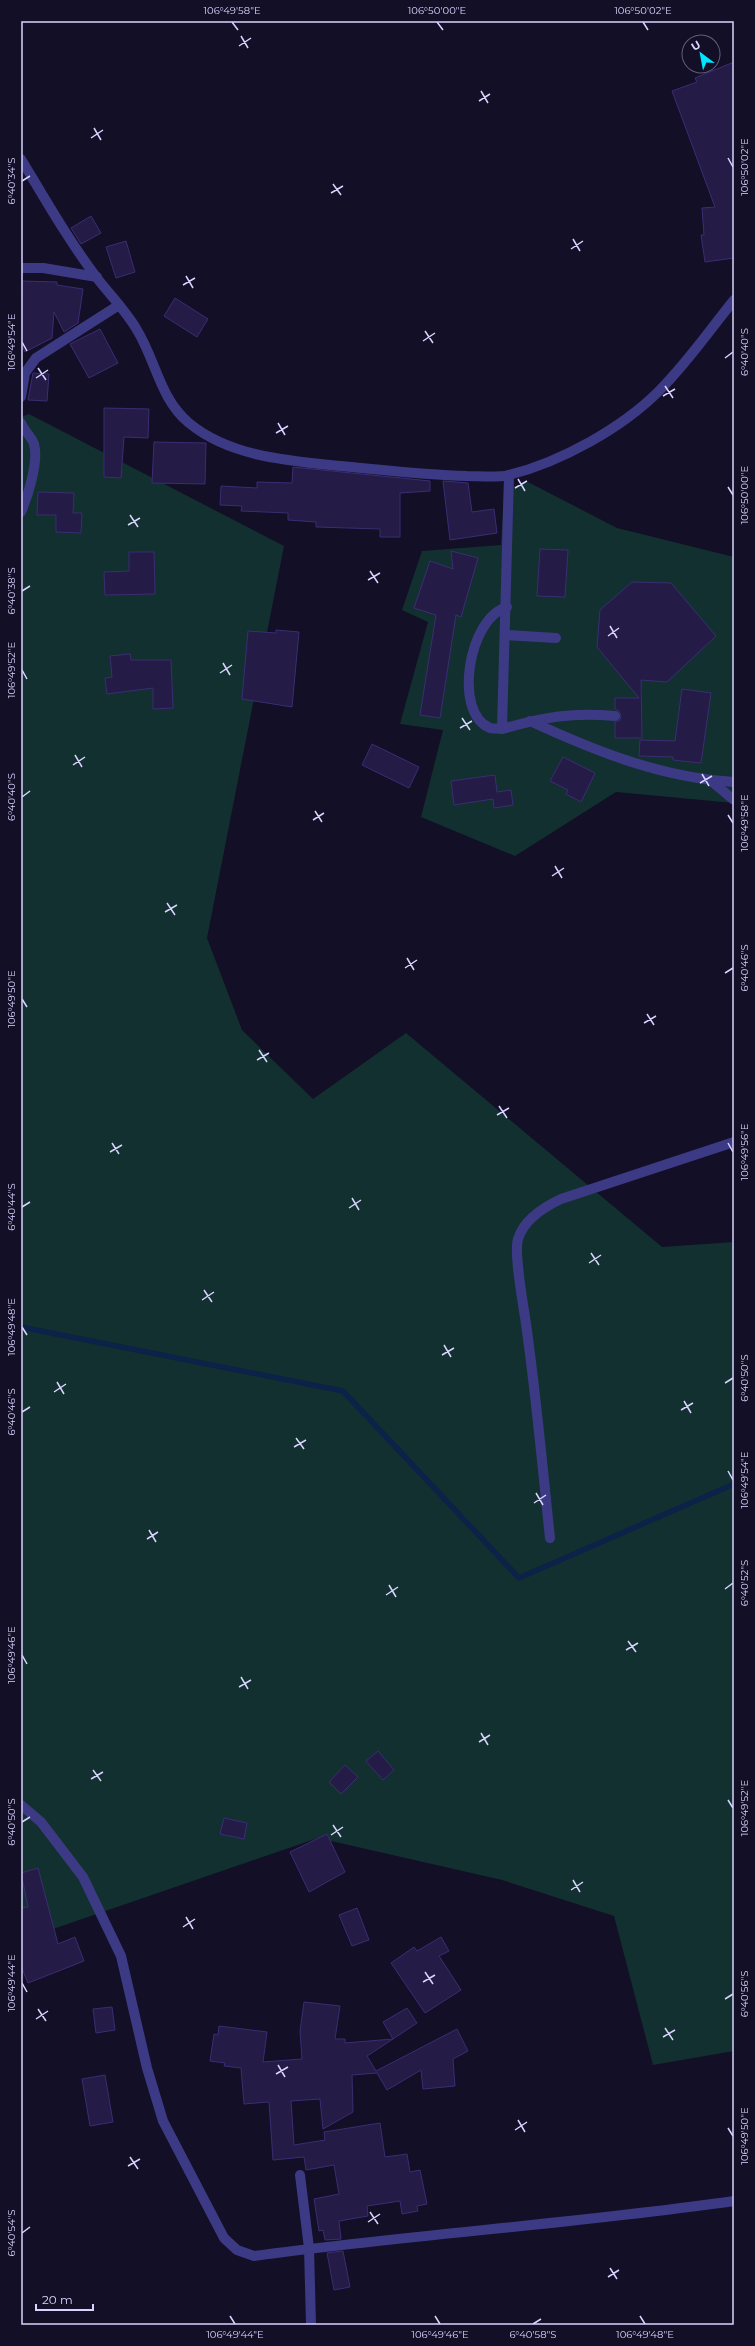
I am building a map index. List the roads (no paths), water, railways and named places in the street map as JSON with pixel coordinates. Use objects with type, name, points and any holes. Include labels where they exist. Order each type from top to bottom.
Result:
[{"type":"street","points":[[21,160],[97,277],[130,319],[145,344],[168,399],[182,416],[209,437],[257,454],[334,465],[438,475],[509,475],[568,452],[630,416],[660,391],[682,367],[734,300]]},
{"type":"street","points":[[21,268],[42,268],[97,277]]},
{"type":"street","points":[[21,397],[25,373],[36,358],[119,305]]},
{"type":"street","points":[[21,423],[34,442],[36,450],[33,471],[21,512]]},
{"type":"street","points":[[502,729],[506,635],[509,475]]},
{"type":"street","points":[[506,607],[498,610],[488,618],[480,631],[472,657],[468,691],[472,707],[480,720],[490,728],[502,729],[530,721],[584,713],[615,716]]},
{"type":"street","points":[[506,635],[556,638]]},
{"type":"street","points":[[530,721],[625,760],[671,774],[711,781],[734,782]]},
{"type":"street","points":[[711,781],[734,800]]},
{"type":"street","points":[[550,1538],[530,1354],[517,1256],[518,1238],[527,1223],[537,1213],[561,1199],[734,1142]]},
{"type":"street","points":[[21,1805],[41,1822],[83,1877],[121,1956],[146,2068],[164,2120],[224,2238],[237,2250],[254,2256],[421,2235],[556,2224],[734,2201]]},
{"type":"street","points":[[300,2175],[309,2248],[311,2325]]},
{"type":"waterway","points":[[21,1327],[343,1391],[519,1578],[734,1484]]}]
